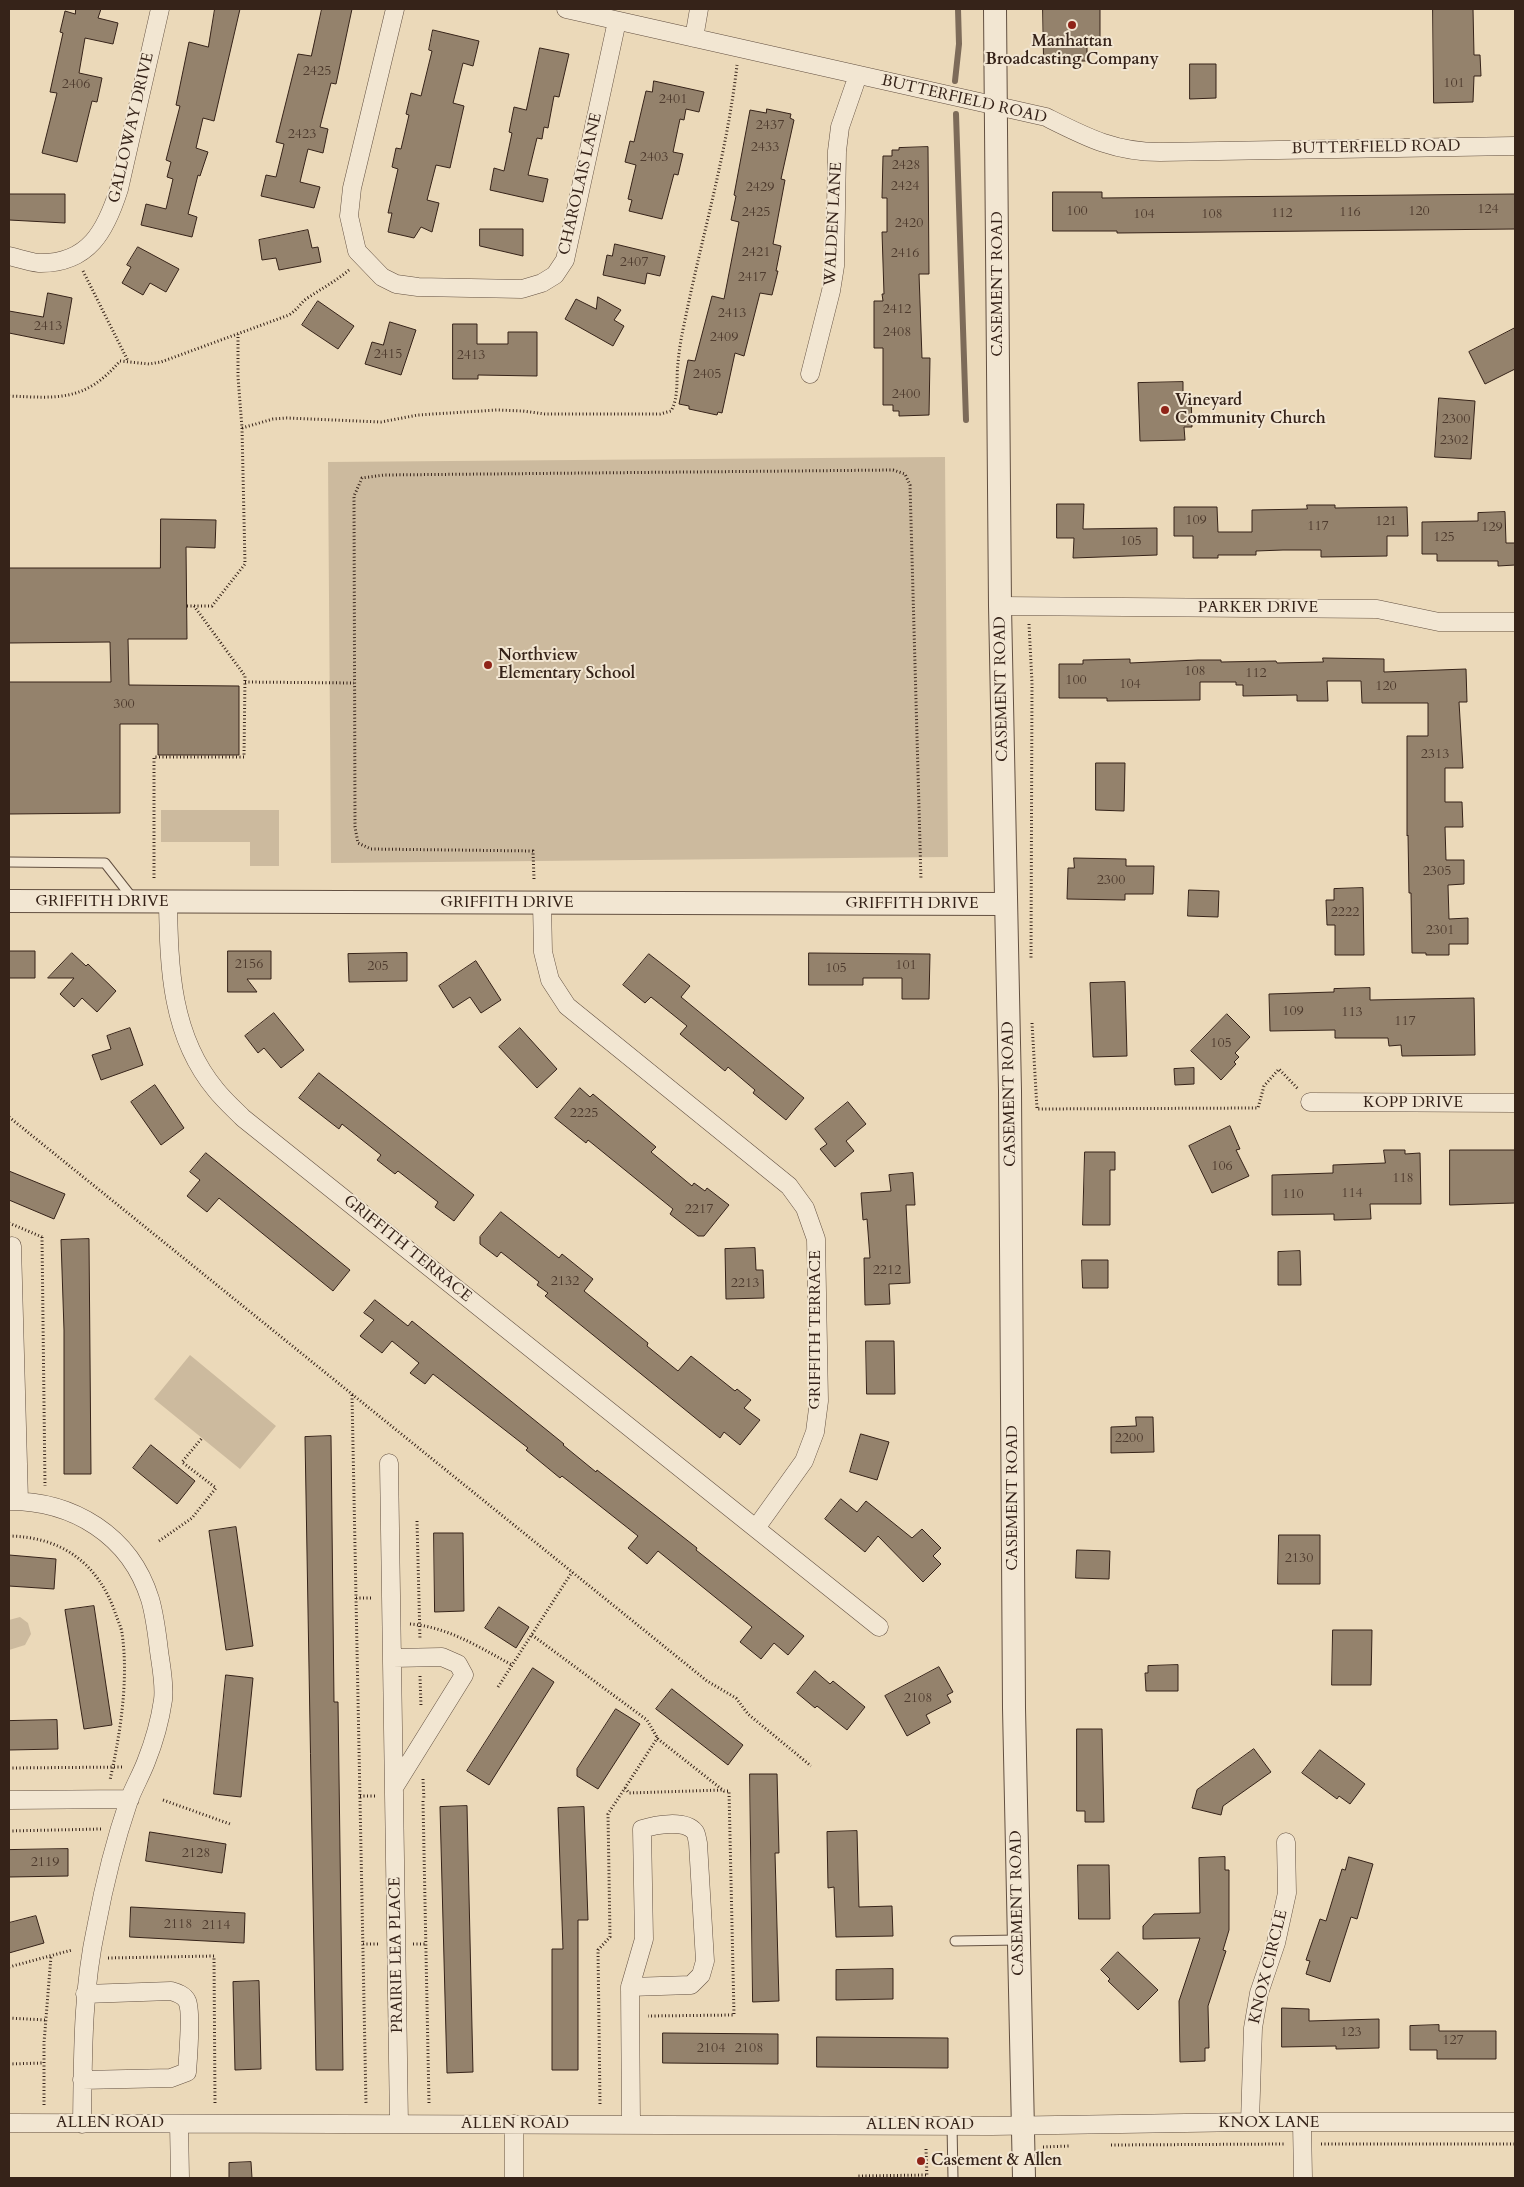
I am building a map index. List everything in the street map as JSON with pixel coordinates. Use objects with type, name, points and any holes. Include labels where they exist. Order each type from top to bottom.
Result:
[{"type":"street","name":"GALLOWAY DRIVE","points":[[9,256],[37,263],[56,261],[76,255],[90,245],[102,232],[112,213],[160,9]]},
{"type":"street","name":"CHAROLAIS LANE","points":[[395,9],[352,194],[349,216],[356,251],[364,260],[382,277],[396,284],[418,287],[522,289],[542,283],[556,274],[565,260],[618,20]]},
{"type":"street","name":"BUTTERFIELD ROAD","points":[[566,9],[1046,118],[1095,141],[1118,148],[1154,152],[1515,146]]},
{"type":"street","points":[[694,38],[700,9]]},
{"type":"street","name":"CASEMENT ROAD","points":[[995,9],[1000,606],[1010,1101],[1018,1940],[1024,2178]]},
{"type":"street","name":"WALDEN LANE","points":[[810,374],[834,275],[837,151],[840,127],[858,75]]},
{"type":"street","name":"PARKER DRIVE","points":[[1000,606],[1377,608],[1439,622],[1515,622]]},
{"type":"street","name":"GRIFFITH DRIVE","points":[[9,902],[1006,904]]},
{"type":"street","name":"GRIFFITH TERRACE","points":[[168,902],[171,977],[180,1023],[196,1061],[216,1090],[243,1118],[879,1627]]},
{"type":"street","name":"GRIFFITH TERRACE","points":[[542,903],[543,952],[550,980],[567,1006],[789,1186],[804,1208],[816,1239],[819,1400],[815,1432],[804,1461],[756,1528]]},
{"type":"street","name":"KOPP DRIVE","points":[[1310,1102],[1515,1103]]},
{"type":"street","points":[[12,1246],[14,1501],[50,1505],[73,1512],[96,1524],[115,1541],[135,1567],[150,1598],[156,1624],[163,1697],[158,1728],[130,1799],[114,1852],[96,1926],[85,1994],[82,2124]]},
{"type":"street","name":"PRAIRIE LEA PLACE","points":[[389,1463],[399,2124]]},
{"type":"street","points":[[392,1658],[442,1657],[458,1664],[464,1675],[395,1786]]},
{"type":"street","points":[[9,1800],[130,1799]]},
{"type":"street","points":[[630,1986],[691,1985],[701,1975],[706,1961],[698,1843],[695,1832],[685,1825],[652,1826],[642,1829],[644,1939],[630,1986],[631,2125]]},
{"type":"street","name":"KNOX CIRCLE","points":[[1250,2122],[1253,2028],[1259,1993],[1276,1943],[1287,1893],[1286,1842]]},
{"type":"street","points":[[82,2080],[170,2078],[187,2072],[188,2059],[188,2005],[182,1995],[171,1991],[85,1994]]},
{"type":"street","name":"KNOX LANE","points":[[1022,2125],[1250,2122],[1515,2122]]},
{"type":"street","name":"ALLEN ROAD","points":[[9,2123],[1022,2125]]},
{"type":"street","points":[[1302,2123],[1303,2178]]},
{"type":"street","points":[[179,2124],[180,2178]]},
{"type":"street","points":[[514,2124],[514,2178]]},
{"type":"lane","points":[[9,862],[104,863],[135,902]]},
{"type":"lane","points":[[955,1941],[1018,1940]]},
{"type":"lane","points":[[952,2125],[953,2178]]},
{"type":"path","points":[[242,428],[273,419],[287,418],[381,422],[418,415],[497,410],[545,414],[660,414],[671,411],[676,403],[678,362],[684,326],[714,185],[726,143],[739,48]]},
{"type":"path","points":[[76,255],[128,361]]},
{"type":"path","points":[[9,396],[46,397],[82,392],[97,384],[120,361],[149,364],[161,362],[289,315],[299,308],[304,301],[337,281],[364,260]]},
{"type":"path","points":[[186,606],[212,606],[245,564],[238,334]]},
{"type":"path","points":[[534,879],[533,851],[371,849],[358,843],[355,827],[354,496],[362,478],[384,475],[893,470],[905,474],[910,485],[921,880]]},
{"type":"path","points":[[154,878],[154,757],[244,757],[245,676],[194,606]]},
{"type":"path","points":[[1028,606],[1032,682],[1030,969]]},
{"type":"path","points":[[245,682],[354,682]]},
{"type":"path","points":[[1032,1016],[1037,1109],[1258,1108],[1264,1086],[1279,1069],[1310,1102]]},
{"type":"path","points":[[9,1117],[707,1680],[736,1698],[748,1714],[811,1766]]},
{"type":"path","points":[[9,1223],[42,1237],[46,1489]]},
{"type":"path","points":[[352,1394],[366,2104]]},
{"type":"path","points":[[159,1541],[192,1518],[216,1488],[182,1462],[202,1438]]},
{"type":"path","points":[[417,1522],[422,1743]]},
{"type":"path","points":[[9,1536],[30,1536],[63,1548],[90,1568],[108,1592],[122,1633],[124,1694],[106,1799],[106,1813],[99,1838]]},
{"type":"path","points":[[498,1687],[572,1572]]},
{"type":"path","points":[[419,1625],[438,1628],[512,1665]]},
{"type":"path","points":[[532,1635],[647,1720],[658,1737],[722,1790]]},
{"type":"path","points":[[600,2104],[598,1950],[610,1937],[608,1814],[658,1737]]},
{"type":"path","points":[[9,1768],[144,1767]]},
{"type":"path","points":[[625,1788],[629,1793],[729,1791]]},
{"type":"path","points":[[163,1800],[230,1824]]},
{"type":"path","points":[[423,1801],[428,2104]]},
{"type":"path","points":[[9,1831],[101,1829]]},
{"type":"path","points":[[9,1967],[72,1950],[74,1941]]},
{"type":"path","points":[[44,2104],[45,2020],[51,1956]]},
{"type":"path","points":[[9,2018],[45,2020]]},
{"type":"path","points":[[9,2064],[44,2063]]},
{"type":"path","points":[[1104,2145],[1515,2144]]},
{"type":"path","points":[[1043,2147],[1074,2145]]},
{"type":"path","points":[[857,2178],[857,2176],[927,2177],[926,2149]]},
{"type":"shaded area","points":[[945,457],[948,857],[331,863],[328,462]]},
{"type":"shaded area","points":[[161,810],[279,810],[279,866],[250,866],[250,842],[161,842]]},
{"type":"shaded area","points":[[190,1355],[276,1426],[240,1469],[154,1399]]},
{"type":"shaded area","points":[[20,1617],[28,1623],[31,1634],[25,1645],[9,1650],[9,1620]]},
{"type":"building","points":[[76,9],[101,9],[98,18],[118,23],[113,44],[85,38],[79,73],[102,78],[97,102],[92,101],[77,162],[42,153],[57,93],[50,92],[63,33],[60,32],[65,11],[75,14]]},
{"type":"building","points":[[215,9],[240,9],[214,121],[203,118],[196,148],[208,152],[200,176],[198,175],[188,214],[197,217],[192,237],[141,225],[146,204],[166,209],[173,179],[167,177],[171,162],[166,160],[180,106],[176,105],[189,42],[208,47]]},
{"type":"building","points":[[322,9],[352,9],[336,84],[331,83],[320,127],[328,129],[323,153],[308,149],[300,182],[320,187],[314,208],[261,196],[266,175],[276,177],[284,144],[276,142],[298,54],[311,56]]},
{"type":"building","name":"Manhattan Broadcasting Company","points":[[1043,9],[1100,9],[1100,41],[1087,41],[1087,61],[1044,61]]},
{"type":"building","points":[[1433,9],[1473,9],[1474,55],[1480,55],[1481,76],[1474,76],[1473,102],[1434,103]]},
{"type":"building","points":[[433,30],[479,41],[473,66],[463,63],[453,103],[464,106],[450,168],[436,165],[427,200],[439,203],[432,232],[421,227],[414,238],[388,232],[392,213],[388,213],[398,169],[392,167],[396,148],[401,149],[409,115],[406,114],[411,93],[421,96],[432,51],[429,50]]},
{"type":"building","points":[[540,48],[569,54],[559,97],[554,96],[548,128],[544,127],[542,139],[537,138],[528,175],[548,179],[543,202],[490,190],[494,168],[504,171],[512,133],[509,132],[514,107],[526,110]]},
{"type":"building","points":[[1190,64],[1216,64],[1216,98],[1190,99]]},
{"type":"building","points":[[654,81],[704,92],[699,112],[686,109],[684,120],[680,119],[673,152],[683,154],[678,175],[674,174],[662,219],[629,211],[632,200],[628,199],[636,165],[625,162],[630,141],[634,142],[646,91],[652,92]]},
{"type":"building","points":[[767,109],[791,114],[790,118],[794,120],[781,179],[785,180],[773,244],[781,246],[776,271],[778,271],[772,295],[760,293],[744,356],[735,353],[722,413],[718,412],[717,415],[689,409],[689,406],[679,404],[688,360],[695,361],[712,296],[724,299],[739,222],[731,220],[750,110],[766,113]]},
{"type":"building","points":[[928,147],[929,274],[919,274],[922,358],[930,358],[929,415],[899,416],[899,411],[893,411],[893,405],[883,405],[883,348],[874,348],[874,301],[883,301],[882,232],[887,232],[887,198],[882,198],[883,156],[892,156],[892,150],[899,150],[899,148]]},
{"type":"building","points":[[1053,192],[1102,192],[1102,198],[1515,194],[1515,229],[1117,233],[1117,231],[1053,231]]},
{"type":"building","points":[[9,194],[65,194],[65,223],[9,220]]},
{"type":"building","points":[[480,229],[523,229],[523,256],[480,246]]},
{"type":"building","points":[[308,230],[312,248],[318,247],[321,262],[279,270],[276,258],[262,260],[259,240]]},
{"type":"building","points":[[615,244],[665,256],[660,276],[647,273],[645,284],[603,275],[607,255],[612,256]]},
{"type":"building","points":[[138,247],[179,269],[166,292],[150,283],[143,295],[122,283],[131,267],[127,265]]},
{"type":"building","points":[[48,293],[72,298],[64,344],[9,333],[9,311],[43,317]]},
{"type":"building","points":[[598,297],[621,310],[614,320],[624,326],[613,346],[565,319],[576,299],[596,309]]},
{"type":"building","points":[[318,301],[354,326],[338,349],[302,325]]},
{"type":"building","points":[[390,322],[416,330],[401,375],[365,364],[372,342],[383,345]]},
{"type":"building","points":[[453,324],[477,324],[477,344],[508,344],[508,332],[537,332],[537,376],[478,375],[478,379],[453,379]]},
{"type":"building","points":[[1515,328],[1515,369],[1485,384],[1469,352]]},
{"type":"building","name":"Vineyard Community Church","points":[[1183,382],[1183,394],[1191,394],[1192,427],[1184,427],[1185,440],[1140,441],[1138,383]]},
{"type":"building","points":[[1439,398],[1475,401],[1471,459],[1435,457]]},
{"type":"building","points":[[1057,504],[1084,504],[1083,529],[1157,528],[1157,555],[1073,558],[1074,538],[1057,538]]},
{"type":"building","points":[[1307,505],[1335,505],[1335,508],[1407,507],[1408,536],[1387,536],[1387,556],[1321,557],[1321,550],[1283,550],[1256,551],[1256,555],[1218,555],[1218,558],[1193,558],[1193,536],[1174,536],[1174,507],[1217,507],[1218,532],[1252,532],[1252,510],[1307,509]]},
{"type":"building","points":[[1505,512],[1506,543],[1515,543],[1515,565],[1498,566],[1498,561],[1437,561],[1437,554],[1422,554],[1422,522],[1478,521],[1478,513]]},
{"type":"building","points":[[161,519],[216,520],[215,548],[186,547],[187,639],[128,639],[129,685],[239,686],[239,755],[158,755],[158,724],[120,724],[120,813],[9,814],[9,682],[111,682],[110,642],[9,643],[9,568],[160,568]]},
{"type":"building","points":[[1323,658],[1384,659],[1384,672],[1466,669],[1467,702],[1459,702],[1463,768],[1445,768],[1445,802],[1462,802],[1463,827],[1445,827],[1446,860],[1464,860],[1464,884],[1448,885],[1449,919],[1468,918],[1468,944],[1449,944],[1449,955],[1412,953],[1411,893],[1409,893],[1407,836],[1407,736],[1428,736],[1428,703],[1362,703],[1361,681],[1327,681],[1328,701],[1297,701],[1297,695],[1243,696],[1243,685],[1236,685],[1236,682],[1200,682],[1200,700],[1107,701],[1107,698],[1059,698],[1059,664],[1083,664],[1083,660],[1130,659],[1130,663],[1221,660],[1221,662],[1276,661],[1277,663],[1323,662]]},
{"type":"building","points":[[1096,763],[1125,763],[1124,811],[1096,810]]},
{"type":"building","points":[[1074,858],[1126,859],[1126,866],[1154,866],[1153,894],[1125,894],[1125,900],[1067,899],[1068,868],[1074,868]]},
{"type":"building","points":[[1363,888],[1364,955],[1335,955],[1335,925],[1327,925],[1326,900],[1334,900],[1334,889]]},
{"type":"building","points":[[1189,890],[1219,891],[1218,917],[1188,916]]},
{"type":"building","points":[[9,951],[35,951],[35,978],[9,978]]},
{"type":"building","points":[[228,951],[271,951],[271,979],[247,979],[257,992],[228,992]]},
{"type":"building","points":[[72,953],[86,966],[88,964],[116,991],[97,1012],[82,998],[74,1007],[60,994],[74,978],[48,978]]},
{"type":"building","points":[[407,953],[407,981],[349,982],[348,954]]},
{"type":"building","points":[[809,953],[930,954],[929,999],[902,999],[902,978],[863,978],[863,985],[809,985]]},
{"type":"building","points":[[649,954],[690,986],[681,997],[804,1098],[786,1120],[753,1093],[755,1090],[728,1067],[725,1071],[680,1034],[687,1026],[651,997],[645,1003],[623,985]]},
{"type":"building","points":[[476,961],[501,1000],[481,1013],[470,997],[453,1008],[439,986]]},
{"type":"building","points":[[1125,982],[1127,1056],[1093,1057],[1090,983]]},
{"type":"building","points":[[1370,988],[1370,1000],[1474,998],[1475,1055],[1402,1056],[1401,1045],[1389,1046],[1388,1038],[1335,1038],[1335,1030],[1270,1031],[1269,994],[1334,992],[1334,989]]},
{"type":"building","points":[[274,1013],[304,1050],[281,1068],[264,1048],[258,1053],[245,1036]]},
{"type":"building","points":[[1227,1014],[1250,1037],[1235,1053],[1239,1057],[1234,1062],[1236,1064],[1221,1080],[1191,1051]]},
{"type":"building","points":[[130,1028],[143,1065],[101,1080],[92,1055],[111,1049],[107,1036]]},
{"type":"building","points":[[520,1028],[557,1069],[537,1088],[499,1047]]},
{"type":"building","points":[[1194,1068],[1194,1084],[1175,1085],[1174,1069]]},
{"type":"building","points":[[319,1073],[474,1195],[454,1221],[435,1207],[438,1202],[398,1171],[395,1174],[377,1160],[381,1155],[342,1124],[339,1129],[299,1098]]},
{"type":"building","points":[[155,1085],[184,1128],[161,1145],[131,1102]]},
{"type":"building","points":[[580,1088],[590,1097],[593,1094],[656,1147],[651,1152],[692,1186],[694,1183],[705,1191],[707,1188],[729,1205],[704,1236],[698,1236],[670,1214],[673,1209],[588,1140],[586,1143],[555,1118]]},
{"type":"building","points":[[848,1102],[866,1124],[846,1141],[854,1151],[835,1167],[820,1149],[827,1144],[815,1129]]},
{"type":"building","points":[[1230,1126],[1240,1149],[1236,1150],[1249,1176],[1212,1193],[1189,1146]]},
{"type":"building","points":[[1384,1150],[1405,1150],[1405,1154],[1420,1153],[1421,1204],[1370,1204],[1371,1219],[1334,1220],[1334,1214],[1272,1215],[1272,1175],[1333,1173],[1333,1165],[1385,1163]]},
{"type":"building","points":[[1450,1150],[1515,1150],[1515,1203],[1450,1205]]},
{"type":"building","points":[[1085,1152],[1115,1152],[1115,1170],[1110,1170],[1110,1225],[1083,1225]]},
{"type":"building","points":[[206,1153],[350,1270],[333,1291],[219,1198],[207,1212],[187,1196],[200,1180],[190,1172]]},
{"type":"building","points":[[9,1171],[65,1194],[54,1219],[9,1200]]},
{"type":"building","points":[[913,1173],[915,1205],[906,1205],[910,1283],[889,1284],[890,1304],[865,1305],[864,1258],[870,1258],[867,1219],[863,1220],[861,1193],[891,1191],[889,1175]]},
{"type":"building","points":[[501,1212],[559,1258],[562,1254],[593,1279],[584,1291],[648,1343],[647,1346],[678,1371],[691,1356],[735,1391],[737,1389],[751,1400],[744,1408],[760,1420],[740,1445],[724,1432],[720,1438],[545,1296],[548,1293],[537,1285],[539,1282],[501,1252],[497,1257],[480,1244],[480,1237]]},
{"type":"building","points":[[89,1239],[91,1474],[64,1474],[64,1330],[61,1240]]},
{"type":"building","points":[[755,1248],[756,1270],[763,1270],[764,1298],[726,1299],[725,1249]]},
{"type":"building","points":[[1300,1251],[1301,1285],[1278,1285],[1278,1252]]},
{"type":"building","points":[[1082,1260],[1108,1260],[1108,1288],[1083,1288]]},
{"type":"building","points":[[375,1300],[408,1326],[412,1321],[596,1472],[597,1470],[697,1548],[696,1550],[804,1636],[788,1655],[774,1643],[761,1659],[740,1642],[752,1627],[658,1551],[647,1564],[628,1548],[638,1536],[562,1476],[560,1478],[526,1450],[528,1448],[433,1374],[425,1384],[410,1373],[419,1363],[392,1341],[382,1353],[360,1336],[374,1320],[364,1313]]},
{"type":"building","points":[[866,1341],[894,1341],[895,1394],[867,1394]]},
{"type":"building","points":[[1136,1417],[1153,1417],[1154,1452],[1111,1453],[1111,1427],[1136,1426]]},
{"type":"building","points":[[861,1434],[889,1442],[877,1480],[850,1472]]},
{"type":"building","points":[[331,1436],[334,1702],[338,1702],[343,2070],[316,2070],[305,1437]]},
{"type":"building","points":[[151,1445],[195,1481],[177,1504],[133,1468]]},
{"type":"building","points":[[841,1499],[857,1512],[866,1501],[912,1538],[922,1529],[941,1548],[933,1556],[941,1564],[923,1582],[878,1536],[865,1552],[825,1519]]},
{"type":"building","points":[[236,1527],[253,1646],[226,1650],[209,1531]]},
{"type":"building","points":[[434,1533],[463,1533],[464,1611],[435,1612]]},
{"type":"building","points":[[1279,1535],[1320,1535],[1320,1584],[1278,1584]]},
{"type":"building","points":[[1077,1550],[1110,1551],[1109,1579],[1076,1578]]},
{"type":"building","points":[[9,1555],[56,1559],[54,1589],[9,1586]]},
{"type":"building","points":[[94,1606],[112,1725],[84,1729],[65,1610]]},
{"type":"building","points":[[499,1607],[529,1627],[516,1648],[485,1628]]},
{"type":"building","points":[[1333,1630],[1372,1630],[1371,1685],[1332,1685]]},
{"type":"building","points":[[1178,1665],[1178,1691],[1146,1691],[1145,1673],[1148,1673],[1148,1666]]},
{"type":"building","points":[[939,1667],[953,1692],[947,1695],[951,1702],[926,1715],[930,1723],[907,1736],[885,1696]]},
{"type":"building","points":[[533,1668],[554,1682],[489,1785],[467,1771]]},
{"type":"building","points":[[815,1671],[830,1684],[833,1681],[865,1707],[847,1730],[797,1693]]},
{"type":"building","points":[[226,1675],[253,1678],[241,1797],[214,1794]]},
{"type":"building","points":[[672,1689],[743,1745],[728,1765],[656,1709]]},
{"type":"building","points":[[616,1709],[640,1724],[598,1789],[577,1776],[577,1769]]},
{"type":"building","points":[[57,1720],[58,1749],[9,1750],[9,1721]]},
{"type":"building","points":[[1077,1729],[1102,1729],[1104,1822],[1085,1822],[1085,1811],[1077,1811]]},
{"type":"building","points":[[1254,1749],[1271,1772],[1223,1806],[1221,1815],[1192,1808],[1197,1790]]},
{"type":"building","points":[[1320,1750],[1365,1784],[1350,1804],[1339,1796],[1337,1799],[1302,1773]]},
{"type":"building","points":[[750,1774],[777,1774],[779,1853],[775,1853],[779,2001],[753,2002]]},
{"type":"building","points":[[467,1806],[473,2072],[447,2073],[440,1807]]},
{"type":"building","points":[[584,1807],[588,1920],[578,1920],[578,2070],[552,2070],[552,1949],[563,1949],[558,1808]]},
{"type":"building","points":[[857,1831],[859,1907],[892,1906],[893,1936],[836,1937],[834,1887],[828,1888],[827,1832]]},
{"type":"building","points":[[150,1832],[226,1844],[222,1873],[146,1861]]},
{"type":"building","points":[[68,1849],[68,1876],[9,1877],[9,1850]]},
{"type":"building","points":[[1225,1857],[1225,1870],[1229,1870],[1229,1930],[1223,1950],[1226,1951],[1208,2006],[1209,2048],[1205,2048],[1205,2061],[1180,2062],[1179,2001],[1200,1938],[1143,1939],[1143,1926],[1154,1914],[1200,1913],[1199,1858]]},
{"type":"building","points":[[1349,1857],[1373,1864],[1357,1919],[1351,1917],[1330,1982],[1306,1974],[1310,1961],[1306,1960],[1320,1919],[1326,1921],[1342,1869],[1345,1870]]},
{"type":"building","points":[[1078,1865],[1109,1865],[1110,1919],[1079,1919]]},
{"type":"building","points":[[131,1907],[245,1913],[244,1943],[130,1937]]},
{"type":"building","points":[[36,1916],[44,1943],[9,1953],[9,1923]]},
{"type":"building","points":[[1118,1952],[1158,1990],[1138,2010],[1108,1981],[1110,1979],[1101,1970]]},
{"type":"building","points":[[893,1969],[893,1999],[836,2000],[836,1970]]},
{"type":"building","points":[[259,1981],[261,2069],[235,2070],[233,1982]]},
{"type":"building","points":[[1282,2008],[1309,2009],[1309,2021],[1379,2019],[1379,2048],[1336,2049],[1336,2046],[1282,2047]]},
{"type":"building","points":[[1439,2025],[1439,2031],[1496,2031],[1496,2059],[1437,2059],[1437,2050],[1410,2050],[1410,2026]]},
{"type":"building","points":[[663,2033],[778,2034],[778,2064],[663,2063]]},
{"type":"building","points":[[817,2037],[948,2038],[948,2068],[817,2067]]},
{"type":"building","points":[[251,2162],[252,2178],[229,2178],[229,2163]]},
{"type":"waterway","points":[[955,81],[959,44],[958,9]]},
{"type":"waterway","points":[[956,114],[966,420]]},
{"type":"place","name":"Manhattan Broadcasting Company","points":[[1072,25]]},
{"type":"place","name":"Vineyard Community Church","points":[[1165,410]]},
{"type":"place","name":"Northview Elementary School","points":[[488,665]]},
{"type":"place","name":"Casement & Allen","points":[[921,2161]]}]
